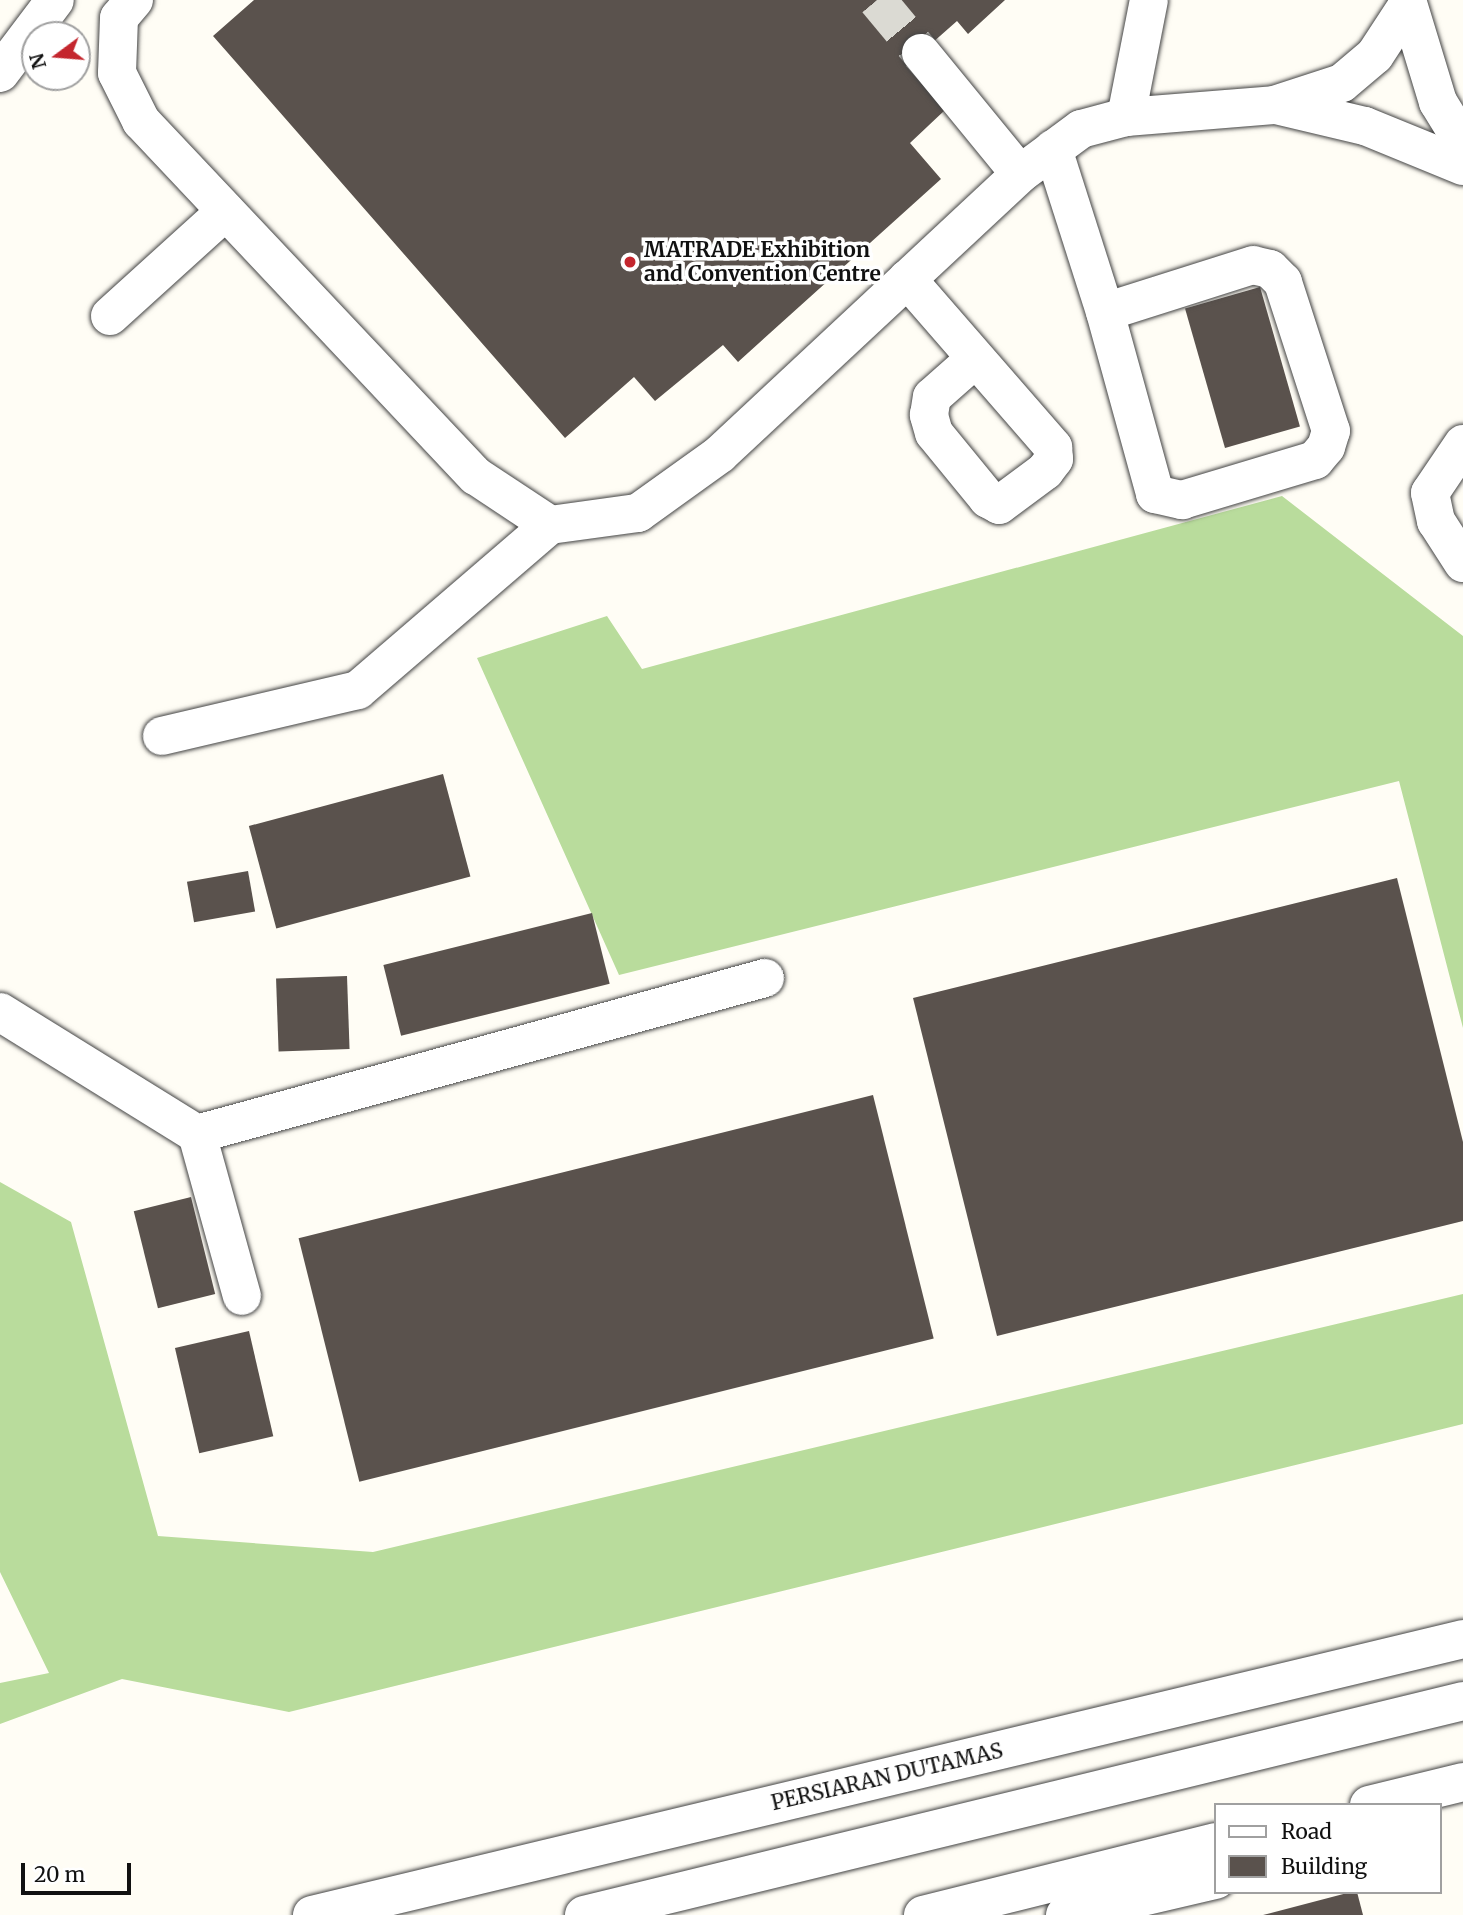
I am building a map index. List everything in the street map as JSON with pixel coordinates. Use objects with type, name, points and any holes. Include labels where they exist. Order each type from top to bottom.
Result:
[{"type":"street","points":[[0,73],[55,0]]},
{"type":"street","points":[[134,0],[118,18],[117,73],[141,121],[476,476],[550,525]]},
{"type":"street","points":[[1126,117],[1149,0]]},
{"type":"street","points":[[162,736],[358,690],[550,525],[638,513],[720,454],[1020,174],[1081,129],[1126,117],[1274,105],[1342,83],[1375,55],[1408,3]]},
{"type":"street","points":[[1408,3],[1437,102],[1463,144]]},
{"type":"street","points":[[921,53],[1020,174]]},
{"type":"street","points":[[1274,105],[1365,125],[1463,166]]},
{"type":"street","points":[[1053,149],[1105,312],[1155,495],[1182,500],[1315,460],[1326,447],[1331,431],[1283,282],[1270,269],[1253,265],[1105,312]]},
{"type":"street","points":[[110,316],[226,211]]},
{"type":"street","points":[[907,279],[975,359]]},
{"type":"street","points":[[1463,444],[1430,493],[1436,521],[1463,563]]},
{"type":"street","points":[[197,1135],[765,978]]},
{"type":"street","points":[[0,1012],[197,1135],[242,1296]]},
{"type":"street","name":"PERSIARAN DUTAMAS","points":[[312,1915],[1463,1639]]},
{"type":"street","points":[[584,1915],[1463,1701]]},
{"type":"street","points":[[1377,1803],[1463,1782]]},
{"type":"street","points":[[1065,1915],[1157,1889],[1214,1845]]},
{"type":"street","points":[[923,1915],[1214,1880]]},
{"type":"green space","points":[[1282,496],[1463,636],[1463,1028],[1399,781],[619,975],[477,658],[607,616],[642,669]]},
{"type":"green space","points":[[0,1182],[71,1222],[158,1536],[373,1552],[1463,1294],[1463,1424],[289,1712],[122,1679],[0,1724],[0,1683],[49,1673],[0,1572]]},
{"type":"building","name":"MATRADE Exhibition and Convention Centre","points":[[254,0],[1005,0],[968,34],[957,21],[906,66],[945,110],[910,143],[941,179],[738,362],[723,345],[655,401],[634,377],[565,438],[213,36]]},
{"type":"building","points":[[1260,287],[1300,426],[1225,448],[1185,308]]},
{"type":"building","points":[[443,774],[470,876],[276,928],[249,826]]},
{"type":"building","points":[[248,871],[255,911],[194,922],[187,882]]},
{"type":"building","points":[[1397,878],[1463,1142],[1463,1221],[997,1336],[913,998]]},
{"type":"building","points":[[592,913],[610,984],[401,1036],[383,965]]},
{"type":"building","points":[[347,976],[350,1049],[279,1051],[276,978]]},
{"type":"building","points":[[873,1095],[934,1339],[359,1482],[299,1238]]},
{"type":"building","points":[[191,1197],[215,1294],[158,1308],[134,1211]]},
{"type":"building","points":[[249,1331],[273,1436],[199,1453],[175,1348]]},
{"type":"building","points":[[1343,1894],[1358,1894],[1363,1915],[1263,1915]]},
{"type":"tunnel","points":[[877,0],[921,53]]},
{"type":"place","name":"MATRADE Exhibition and Convention Centre","points":[[630,262]]}]
